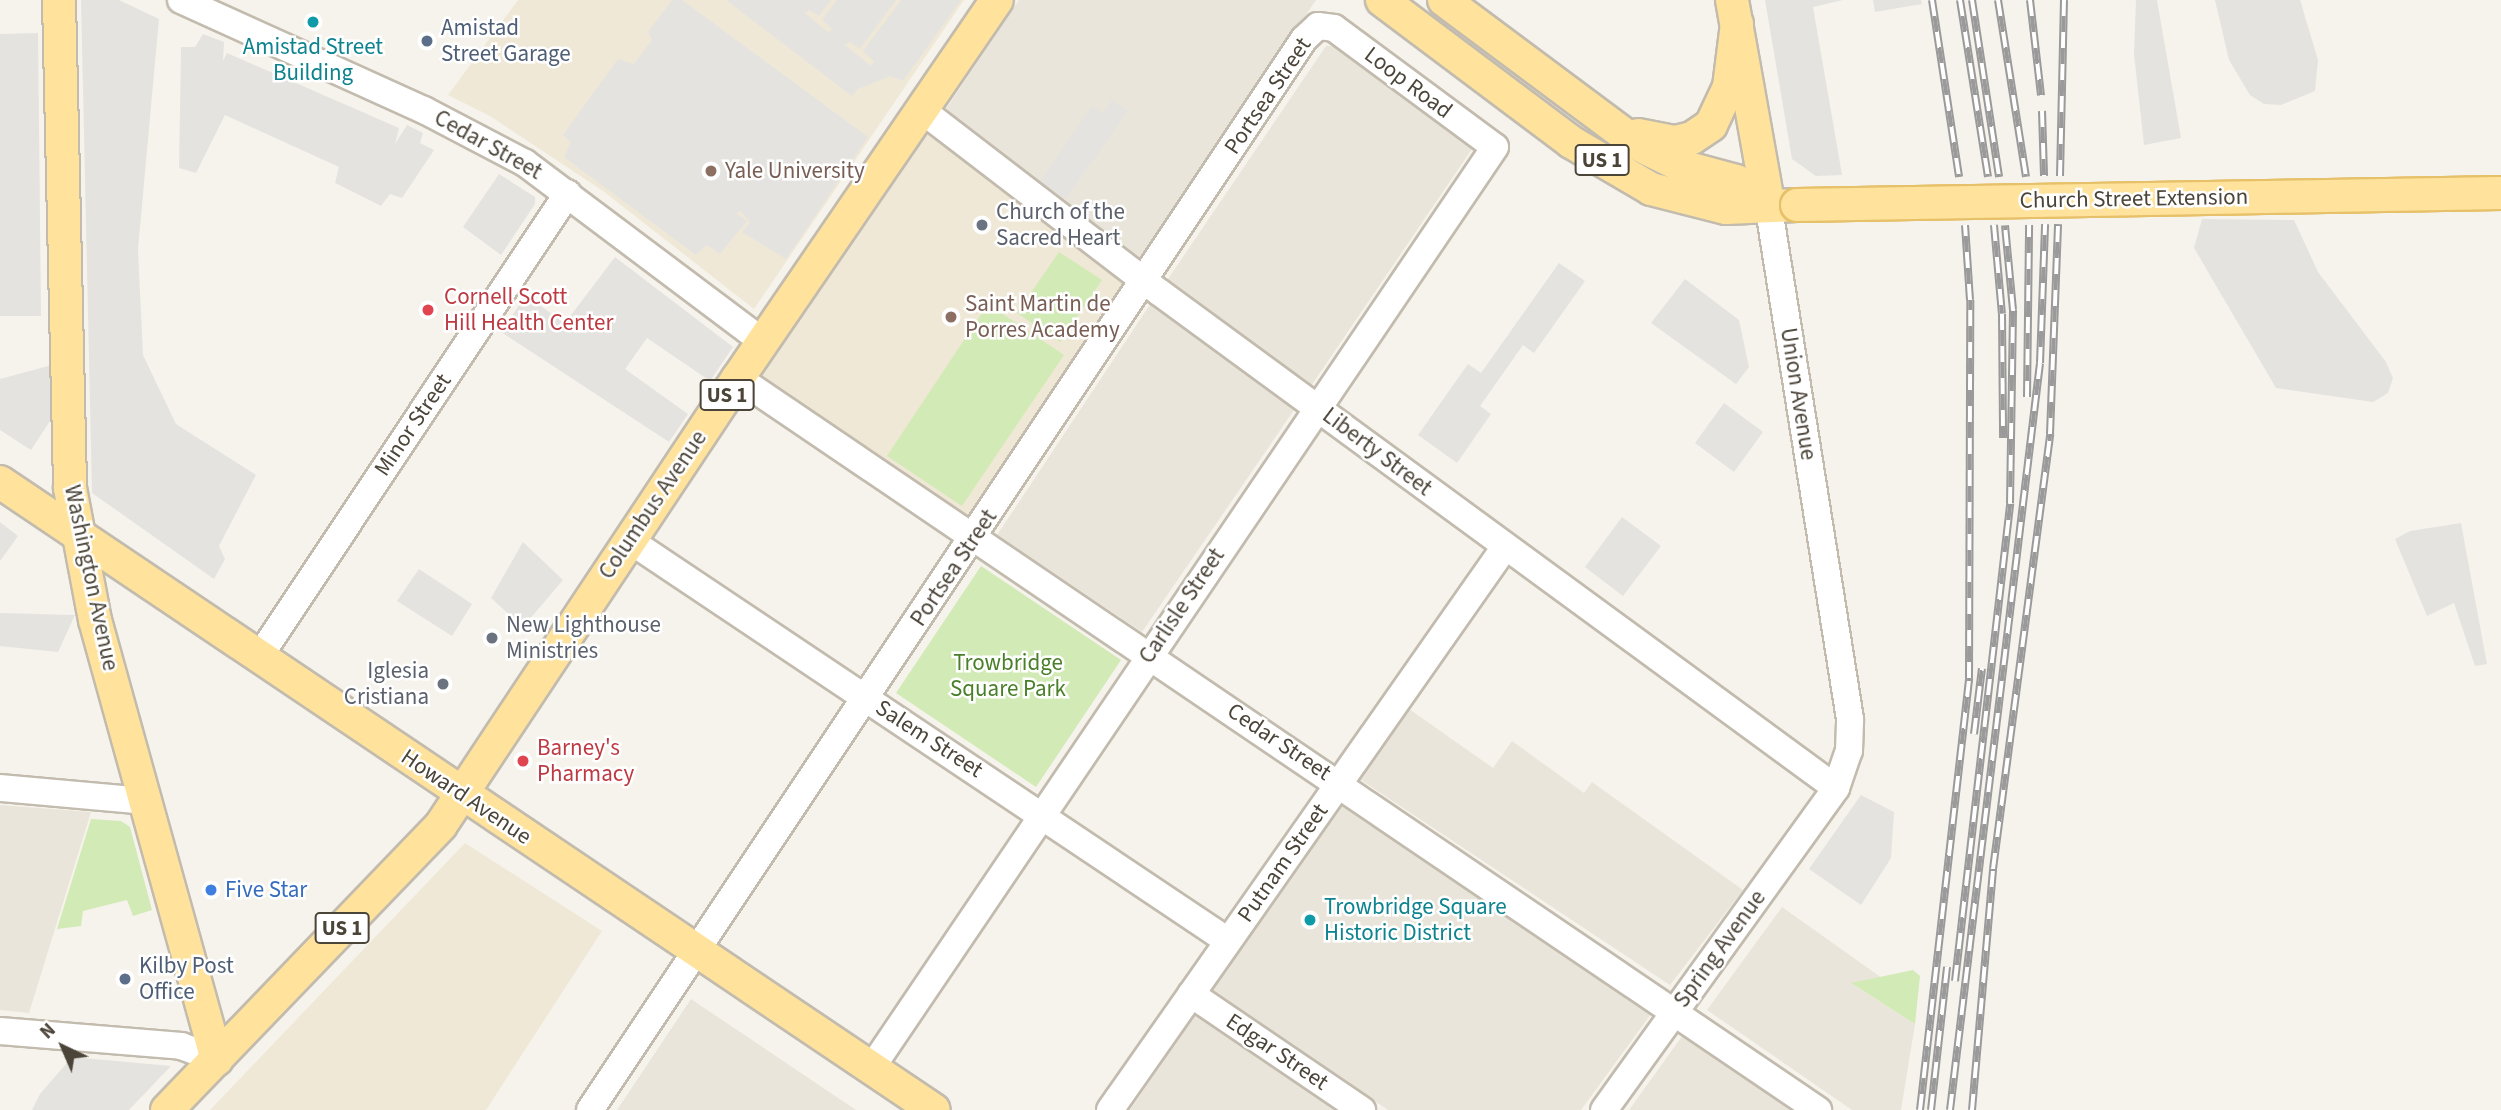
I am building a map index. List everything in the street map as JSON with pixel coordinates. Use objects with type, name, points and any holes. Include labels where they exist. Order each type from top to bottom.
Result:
[{"type":"main road","name":"Washington Avenue","points":[[59,0],[70,488],[95,620],[217,1059]]},
{"type":"main road","name":"Columbus Avenue","points":[[167,1110],[441,825],[738,378],[998,0]]},
{"type":"main road","name":"US 1","points":[[1382,0],[1571,142],[1651,189],[1727,208],[1782,204]]},
{"type":"main road","name":"US 1","points":[[1444,0],[1614,126],[1666,142],[1683,141],[1705,130],[1726,98],[1735,12]]},
{"type":"main road","name":"Union Avenue","points":[[1735,12],[1782,204]]},
{"type":"main road","points":[[1614,126],[1649,151],[1736,181],[1782,204]]},
{"type":"main road","name":"Church Street Extension","points":[[1782,204],[2501,193]]},
{"type":"main road","name":"Howard Avenue","points":[[0,482],[934,1110]]},
{"type":"street","name":"Cedar Street","points":[[181,0],[234,10],[461,127],[568,193],[763,342]]},
{"type":"street","name":"Loop Road","points":[[1318,26],[1334,28],[1495,147]]},
{"type":"street","name":"Portsea Street","points":[[590,1110],[975,537],[1304,39],[1318,26]]},
{"type":"street","name":"Liberty Street","points":[[923,111],[1145,281],[1836,788]]},
{"type":"street","name":"Carlisle Street","points":[[872,1068],[1316,407],[1495,147]]},
{"type":"street","name":"Minor Street","points":[[259,657],[568,193]]},
{"type":"street","name":"Union Avenue","points":[[1782,204],[1850,719],[1849,751],[1836,788]]},
{"type":"street","name":"Cedar Street","points":[[738,378],[1676,1010],[1818,1110]]},
{"type":"street","name":"Salem Street","points":[[629,540],[1228,941]]},
{"type":"street","name":"Putnam Street","points":[[1110,1110],[1504,547]]},
{"type":"street","points":[[0,788],[145,802]]},
{"type":"street","name":"Spring Avenue","points":[[1604,1110],[1836,788]]},
{"type":"street","name":"Edgar Street","points":[[1191,994],[1362,1110]]},
{"type":"street","points":[[0,1031],[181,1046],[217,1059]]},
{"type":"shaded area","points":[[81,0],[119,0],[159,19],[138,249],[143,355],[176,424],[256,475],[219,546],[225,559],[214,579],[92,493]]},
{"type":"shaded area","name":"Yale University","points":[[518,0],[964,0],[754,309],[603,191],[490,116],[448,95]]},
{"type":"shaded area","points":[[672,0],[682,0],[868,137],[786,259],[742,232],[750,222],[740,211],[737,214],[747,221],[720,254],[707,245],[696,255],[564,157],[571,142],[563,135],[618,59],[634,64],[652,40],[648,32]]},
{"type":"shaded area","points":[[726,0],[831,0],[819,16],[809,10],[805,13],[829,33],[832,29],[822,20],[837,0],[896,0],[860,49],[850,42],[845,45],[871,66],[874,61],[863,51],[901,0],[961,0],[903,81],[890,76],[858,89],[852,96]]},
{"type":"shaded area","points":[[1019,0],[1316,0],[1140,258],[944,112]]},
{"type":"shaded area","points":[[1765,0],[1843,0],[1813,7],[1842,175],[1816,176],[1792,159]]},
{"type":"shaded area","points":[[1873,0],[1921,0],[1922,4],[1875,12]]},
{"type":"shaded area","points":[[2136,0],[2157,0],[2181,138],[2144,145],[2134,54]]},
{"type":"shaded area","points":[[2215,0],[2300,0],[2318,60],[2315,91],[2281,105],[2264,104],[2250,95],[2229,60]]},
{"type":"shaded area","points":[[38,33],[41,316],[0,316],[0,34]]},
{"type":"shaded area","points":[[203,34],[224,42],[223,61],[227,53],[399,128],[395,144],[407,125],[423,133],[420,143],[434,150],[402,198],[390,194],[381,206],[335,183],[339,167],[225,115],[196,173],[179,168],[181,47],[195,47]]},
{"type":"shaded area","points":[[1326,46],[1336,46],[1472,149],[1311,386],[1168,279]]},
{"type":"shaded area","points":[[1112,100],[1128,111],[1066,199],[1040,181],[1092,106],[1103,113]]},
{"type":"shaded area","name":"Saint Martin de Porres Academy","points":[[916,120],[1138,292],[975,537],[738,378]]},
{"type":"shaded area","points":[[499,174],[535,197],[535,204],[501,255],[463,227]]},
{"type":"shaded area","points":[[2202,219],[2294,220],[2318,272],[2386,362],[2393,378],[2388,393],[2373,402],[2276,388],[2194,248]]},
{"type":"shaded area","points":[[615,257],[733,347],[710,381],[647,338],[625,369],[688,414],[669,442],[501,332],[522,301],[529,305],[532,300],[565,323]]},
{"type":"shaded area","points":[[1559,263],[1585,281],[1534,353],[1523,345],[1480,406],[1491,414],[1457,463],[1418,435],[1468,364],[1481,373]]},
{"type":"shaded area","points":[[1685,279],[1739,320],[1749,367],[1736,384],[1651,323]]},
{"type":"shaded area","points":[[1151,303],[1294,410],[1142,632],[997,535]]},
{"type":"shaded area","points":[[52,365],[52,418],[31,450],[0,430],[0,379]]},
{"type":"shaded area","points":[[1724,403],[1763,432],[1734,472],[1695,443]]},
{"type":"shaded area","points":[[1622,517],[1661,546],[1623,596],[1585,567]]},
{"type":"shaded area","points":[[0,522],[18,536],[0,561]]},
{"type":"shaded area","points":[[2461,523],[2487,664],[2475,666],[2454,603],[2427,616],[2395,539],[2410,531]]},
{"type":"shaded area","points":[[523,542],[563,580],[523,627],[491,598]]},
{"type":"shaded area","points":[[419,569],[472,604],[452,636],[397,601]]},
{"type":"shaded area","points":[[0,613],[75,615],[58,652],[0,646]]},
{"type":"shaded area","points":[[1409,709],[1493,768],[1512,741],[1584,793],[1592,782],[1743,890],[1670,985],[1358,778]]},
{"type":"shaded area","points":[[1861,795],[1894,812],[1891,858],[1861,905],[1809,869]]},
{"type":"shaded area","points":[[1342,801],[1651,1014],[1581,1110],[1388,1110],[1212,990]]},
{"type":"shaded area","points":[[0,805],[91,812],[29,1013],[0,1010]]},
{"type":"shaded area","points":[[465,843],[602,931],[486,1110],[210,1110]]},
{"type":"shaded area","points":[[1782,907],[1882,978],[1852,984],[1915,1024],[1901,1110],[1852,1110],[1707,1010]]},
{"type":"shaded area","points":[[691,999],[856,1110],[617,1110]]},
{"type":"shaded area","points":[[1195,1015],[1334,1110],[1130,1110]]},
{"type":"shaded area","points":[[1683,1035],[1790,1110],[1629,1110]]},
{"type":"shaded area","points":[[72,1057],[171,1066],[129,1110],[32,1110],[40,1094]]},
{"type":"green space","points":[[1059,252],[1102,280],[1060,342],[1017,313]]},
{"type":"green space","points":[[988,304],[1064,355],[962,506],[887,456]]},
{"type":"green space","name":"Trowbridge Square Park","points":[[981,566],[1121,660],[1036,787],[896,693]]},
{"type":"green space","points":[[91,819],[121,821],[130,827],[152,910],[133,916],[127,900],[83,911],[81,926],[57,929]]},
{"type":"green space","points":[[1913,970],[1920,976],[1915,1024],[1851,983]]},
{"type":"railway","points":[[1932,0],[1959,177]]},
{"type":"railway","points":[[1960,0],[1988,177]]},
{"type":"railway","points":[[1972,0],[1999,177]]},
{"type":"railway","points":[[1998,0],[2026,177]]},
{"type":"railway","points":[[2030,0],[2041,95]]},
{"type":"railway","points":[[2060,176],[2064,0]]},
{"type":"railway","points":[[2042,111],[2044,176]]},
{"type":"railway","points":[[1950,1110],[2040,363],[2045,224]]},
{"type":"railway","points":[[1972,1110],[1993,869],[2050,434],[2058,224]]},
{"type":"railway","points":[[1920,1110],[1969,678],[1970,300],[1965,225]]},
{"type":"railway","points":[[1994,225],[2002,314],[2003,438]]},
{"type":"railway","points":[[1955,981],[2010,503],[2013,310],[2005,225]]},
{"type":"railway","points":[[2027,397],[2029,225]]},
{"type":"railway","points":[[1974,734],[1982,668]]},
{"type":"railway","points":[[1931,1110],[1947,967]]},
{"type":"place","name":"Amistad Street Building","points":[[313,22]]},
{"type":"place","name":"Amistad Street Garage","points":[[427,41]]},
{"type":"place","name":"Yale University","points":[[711,171]]},
{"type":"place","name":"Church of the Sacred Heart","points":[[982,225]]},
{"type":"place","name":"Cornell Scott Hill Health Center","points":[[428,310]]},
{"type":"place","name":"Saint Martin de Porres Academy","points":[[951,317]]},
{"type":"place","name":"New Lighthouse Ministries","points":[[492,638]]},
{"type":"place","name":"Iglesia Cristiana","points":[[443,684]]},
{"type":"place","name":"Barney's Pharmacy","points":[[523,761]]},
{"type":"place","name":"Five Star","points":[[211,890]]},
{"type":"place","name":"Trowbridge Square Historic District","points":[[1310,920]]},
{"type":"place","name":"Kilby Post Office","points":[[125,979]]}]
